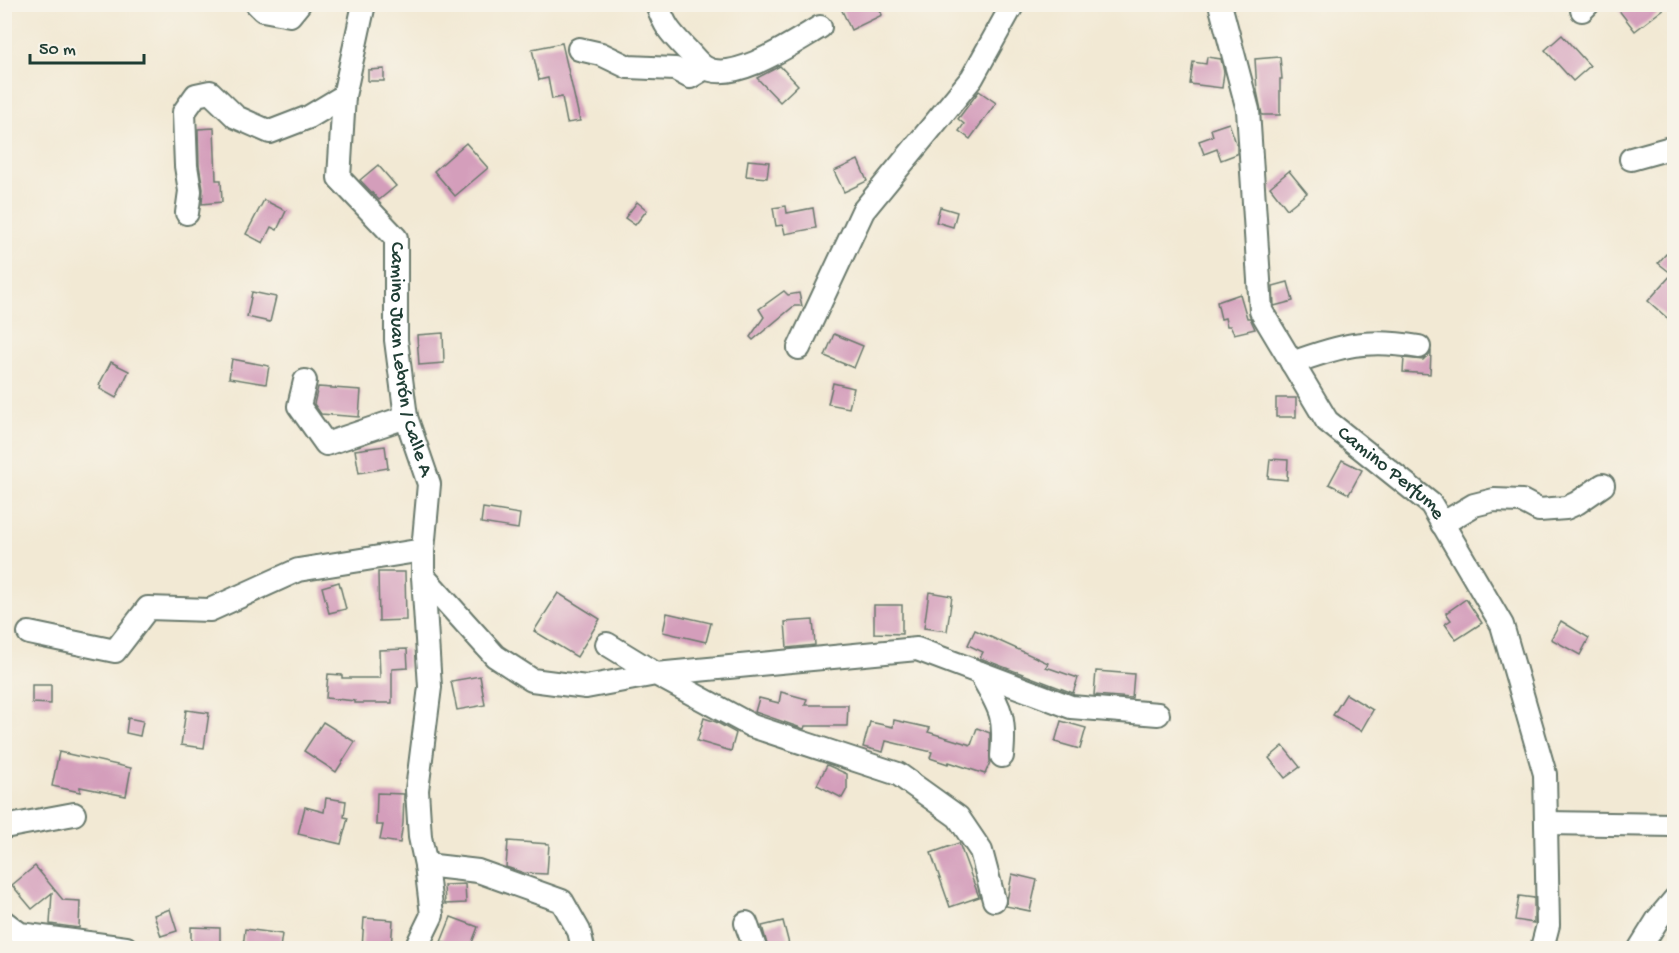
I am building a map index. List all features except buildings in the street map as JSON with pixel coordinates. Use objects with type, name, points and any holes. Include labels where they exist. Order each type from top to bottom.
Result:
[{"type":"street","points":[[257,4],[263,9],[290,15],[299,4]]},
{"type":"street","name":"Camino Juan Lebrón / Calle A","points":[[364,4],[344,96],[339,178],[396,238],[396,340],[406,417],[429,484],[423,576],[430,687],[417,790],[420,837],[432,915],[416,948]]},
{"type":"street","points":[[657,4],[666,29],[705,68],[726,71],[751,65],[779,52],[820,27]]},
{"type":"street","points":[[799,348],[863,211],[972,78],[1013,4]]},
{"type":"street","name":"Camino Perfume","points":[[1220,4],[1248,110],[1261,311],[1327,421],[1431,504],[1502,625],[1545,774],[1548,925],[1542,948]]},
{"type":"street","points":[[579,49],[601,54],[628,67],[675,69],[690,77],[705,68]]},
{"type":"street","points":[[187,213],[190,191],[186,166],[184,112],[196,94],[210,92],[236,117],[270,132],[309,117],[344,96]]},
{"type":"street","points":[[1631,159],[1674,147]]},
{"type":"street","points":[[1292,363],[1350,344],[1395,343],[1419,347]]},
{"type":"street","points":[[305,381],[299,406],[326,444],[406,417]]},
{"type":"street","points":[[1442,524],[1474,505],[1494,500],[1522,501],[1539,510],[1566,508],[1603,485]]},
{"type":"street","points":[[29,633],[115,651],[148,608],[210,610],[298,570],[423,550]]},
{"type":"street","points":[[423,576],[495,656],[532,680],[586,687],[657,674],[917,649],[1071,708],[1158,714]]},
{"type":"street","points":[[607,644],[752,726],[898,774],[958,817],[981,851],[994,900]]},
{"type":"street","points":[[980,673],[1001,710],[1004,732],[1002,756]]},
{"type":"street","points":[[4,827],[74,814]]},
{"type":"street","points":[[1546,823],[1674,825]]},
{"type":"street","points":[[426,865],[478,871],[562,901],[579,931],[583,948]]},
{"type":"street","points":[[1640,948],[1658,919],[1674,900]]},
{"type":"street","points":[[4,922],[20,934],[126,948]]},
{"type":"street","points":[[746,923],[755,948]]}]
